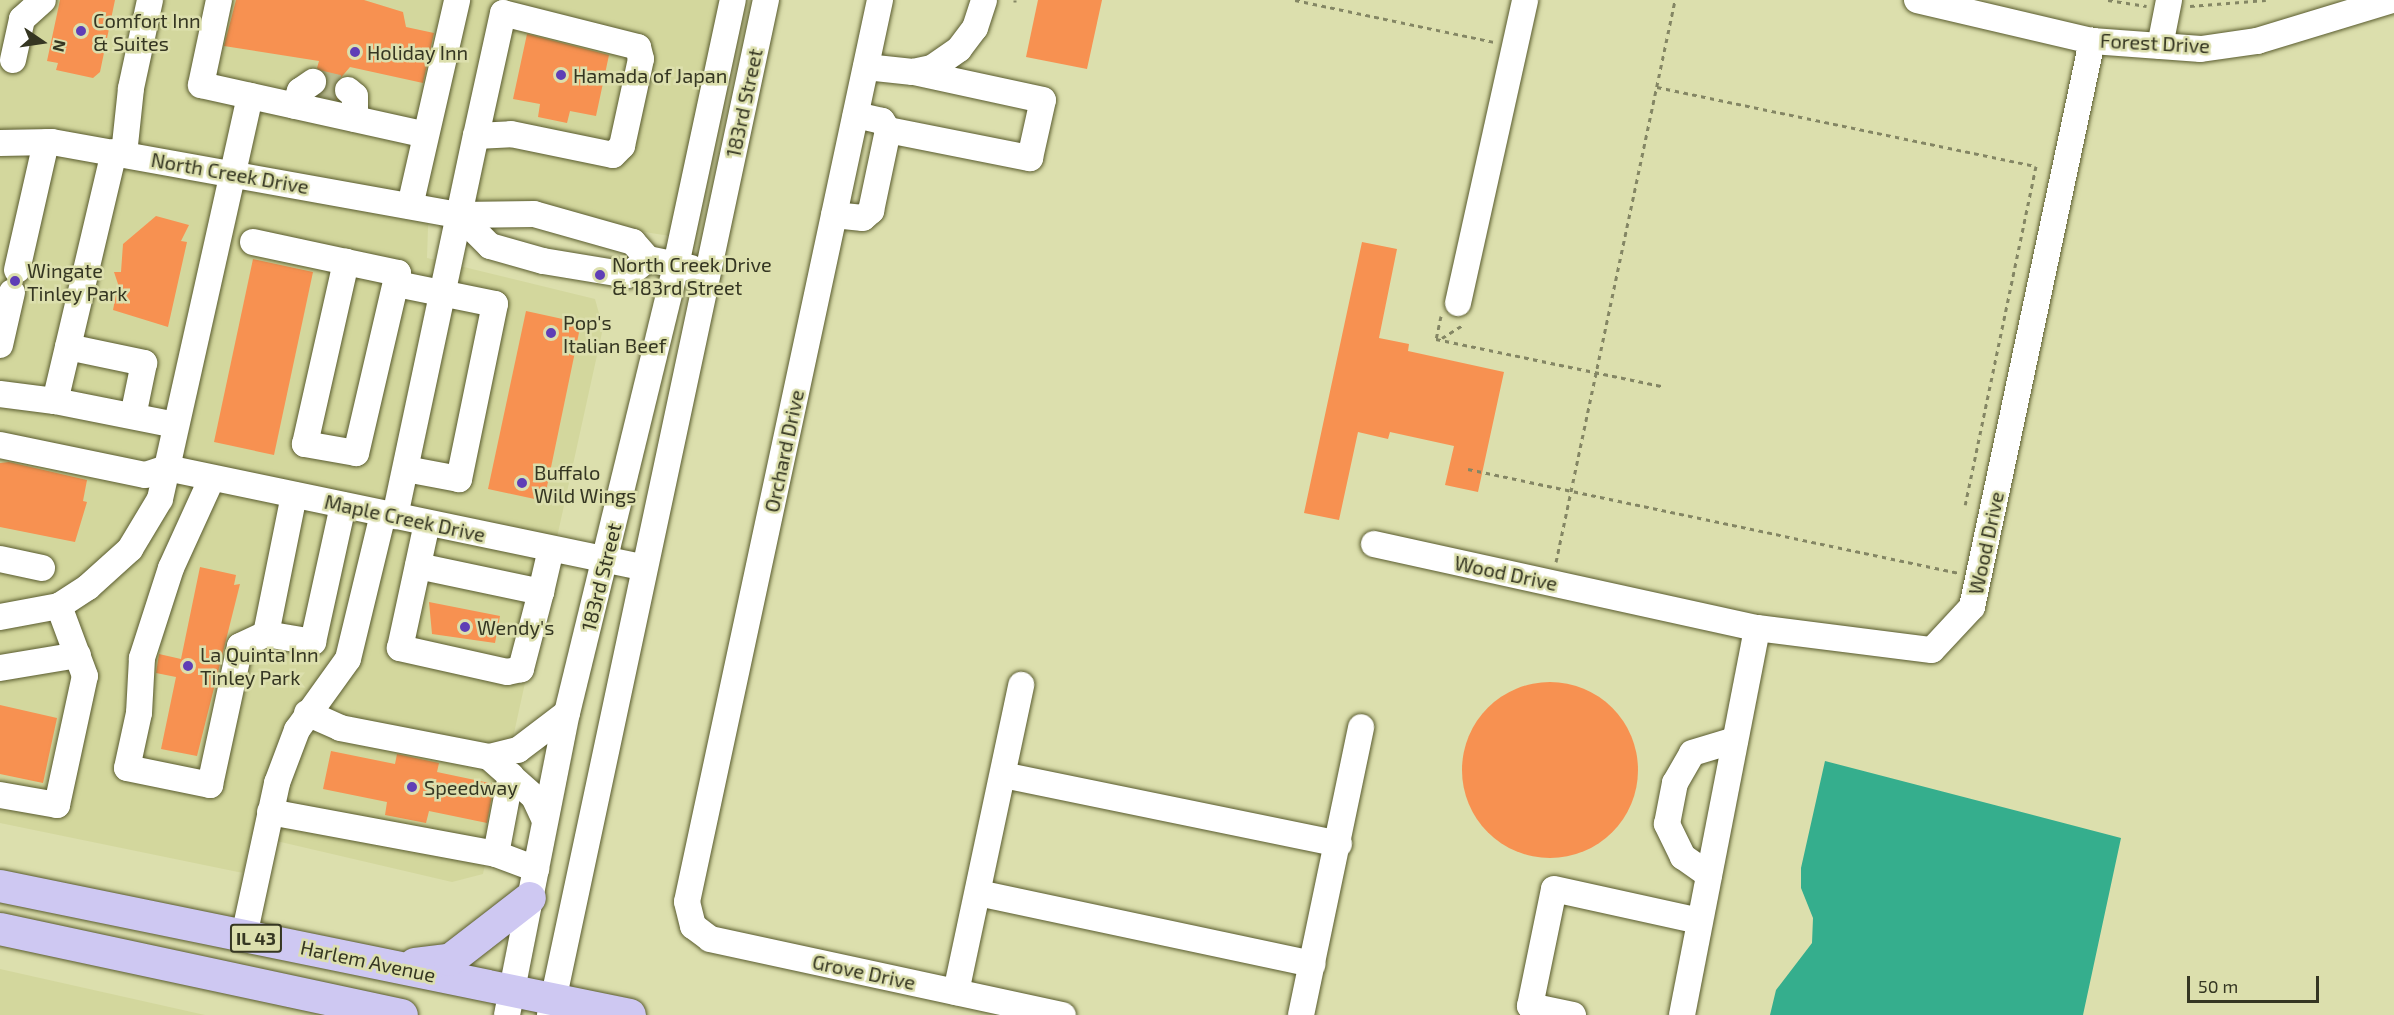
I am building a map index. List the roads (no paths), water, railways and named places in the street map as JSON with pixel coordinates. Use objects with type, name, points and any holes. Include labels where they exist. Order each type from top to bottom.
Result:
[{"type":"main road","points":[[394,967],[450,960],[533,883]]},
{"type":"main road","name":"Harlem Avenue","points":[[0,886],[394,967],[510,1003],[630,1015]]},
{"type":"main road","name":"IL 43","points":[[0,929],[402,1015]]},
{"type":"street","points":[[13,60],[15,13],[43,0]]},
{"type":"street","points":[[55,401],[119,153],[150,0]]},
{"type":"street","points":[[219,0],[201,85],[426,135]]},
{"type":"street","points":[[410,206],[457,0]]},
{"type":"street","name":"183rd Street","points":[[552,1007],[766,0]]},
{"type":"street","name":"Orchard Drive","points":[[687,902],[880,0]]},
{"type":"street","points":[[913,72],[932,68],[959,49],[975,28],[984,0]]},
{"type":"street","points":[[1454,312],[1525,0]]},
{"type":"street","name":"Forest Drive","points":[[1917,0],[2092,40],[2201,49],[2257,41],[2392,0]]},
{"type":"street","points":[[2160,46],[2169,0]]},
{"type":"street","name":"183rd Street","points":[[510,1003],[567,713],[676,265],[729,3]]},
{"type":"street","points":[[244,936],[270,812],[307,713],[348,659],[389,515],[406,469],[446,293],[459,215],[476,136],[504,7],[629,42],[638,47],[641,59],[622,146],[613,155],[511,134],[476,136]]},
{"type":"street","name":"Wood Drive","points":[[1374,544],[1757,628],[1932,650],[1972,607],[2092,40]]},
{"type":"street","points":[[856,116],[882,121],[888,130],[1030,158],[1043,100],[913,72],[866,67]]},
{"type":"street","points":[[295,106],[300,91],[313,82]]},
{"type":"street","points":[[348,90],[355,96],[355,119]]},
{"type":"street","points":[[0,617],[59,606],[130,549],[160,499],[250,96]]},
{"type":"street","points":[[834,215],[867,215],[888,130]]},
{"type":"street","points":[[0,345],[46,142]]},
{"type":"street","name":"North Creek Drive","points":[[0,143],[46,142],[119,153],[459,215],[534,214],[633,242],[648,259],[709,272]]},
{"type":"street","points":[[846,164],[879,169]]},
{"type":"street","points":[[459,215],[490,246],[543,261],[628,274],[648,259]]},
{"type":"street","points":[[254,242],[398,273],[357,453],[305,444],[346,262]]},
{"type":"street","points":[[397,284],[495,304],[459,480],[406,469]]},
{"type":"street","points":[[68,347],[144,363],[133,417]]},
{"type":"street","points":[[0,394],[55,401],[176,425]]},
{"type":"street","points":[[0,445],[145,475],[167,468]]},
{"type":"street","name":"Maple Creek Drive","points":[[167,468],[644,568]]},
{"type":"street","points":[[212,478],[171,568],[142,658],[139,713],[127,768],[210,785],[240,646],[266,634],[313,642],[343,505]]},
{"type":"street","points":[[266,634],[294,495]]},
{"type":"street","points":[[427,523],[400,648],[507,672],[520,669],[527,658],[551,549]]},
{"type":"street","points":[[0,559],[42,568]]},
{"type":"street","points":[[418,566],[541,592]]},
{"type":"street","points":[[0,795],[57,806],[85,676],[59,606]]},
{"type":"street","points":[[1682,1015],[1757,628]]},
{"type":"street","points":[[0,668],[78,655]]},
{"type":"street","points":[[956,992],[1021,685]]},
{"type":"street","points":[[307,713],[340,728],[489,757],[518,750],[567,713]]},
{"type":"street","points":[[1301,1015],[1339,844],[1361,727]]},
{"type":"street","points":[[1709,875],[1683,856],[1667,824],[1671,804],[1692,753],[1735,740]]},
{"type":"street","points":[[489,757],[534,797],[546,821]]},
{"type":"street","points":[[496,854],[511,775]]},
{"type":"street","points":[[1003,775],[1339,844]]},
{"type":"street","points":[[270,812],[496,854],[533,883]]},
{"type":"street","points":[[1573,1015],[1530,1006],[1554,889],[1700,921]]},
{"type":"street","points":[[978,893],[1312,964]]},
{"type":"street","name":"Grove Drive","points":[[687,902],[693,926],[710,939],[1062,1015]]},
{"type":"tunnel","points":[[313,82],[348,90]]},
{"type":"place","name":"Comfort Inn & Suites","points":[[81,31]]},
{"type":"place","name":"Holiday Inn","points":[[355,52]]},
{"type":"place","name":"Hamada of Japan","points":[[561,75]]},
{"type":"place","name":"North Creek Drive & 183rd Street","points":[[600,275]]},
{"type":"place","name":"Wingate Tinley Park","points":[[15,281]]},
{"type":"place","name":"Pop's Italian Beef","points":[[551,333]]},
{"type":"place","name":"Buffalo Wild Wings","points":[[522,483]]},
{"type":"place","name":"Wendy's","points":[[465,627]]},
{"type":"place","name":"La Quinta Inn Tinley Park","points":[[188,666]]},
{"type":"place","name":"Speedway","points":[[412,787]]}]
